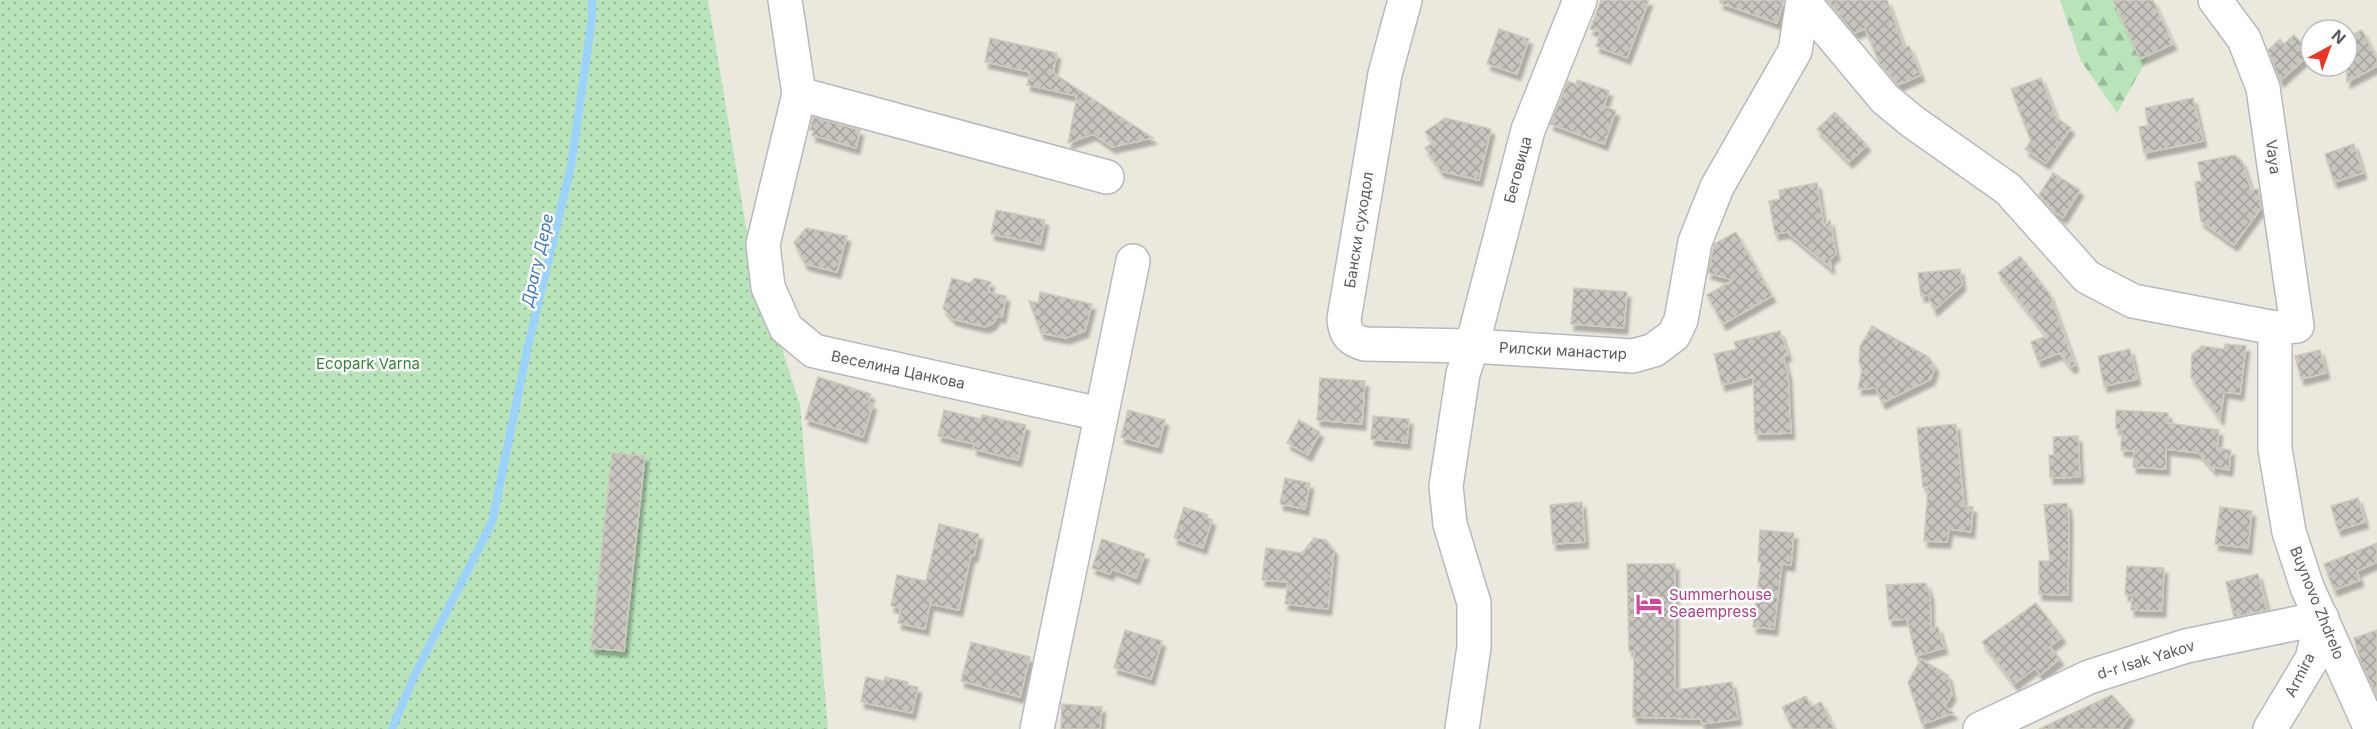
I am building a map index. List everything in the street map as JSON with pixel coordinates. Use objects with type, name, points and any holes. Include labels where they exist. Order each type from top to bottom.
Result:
[{"type":"street","name":"Веселина Цанкова","points":[[785,0],[799,94],[763,244],[768,287],[786,328],[814,351],[1100,414]]},
{"type":"street","name":"Бански суходол","points":[[1405,0],[1385,74],[1344,319],[1345,331],[1354,341],[1365,344],[1472,346]]},
{"type":"street","name":"Беговица","points":[[1472,346],[1528,130],[1580,0]]},
{"type":"street","name":"Vaya","points":[[2215,0],[2244,39],[2263,88],[2286,327]]},
{"type":"street","points":[[1803,1],[1885,99],[1913,122],[2008,189],[2087,277],[2133,301],[2286,327]]},
{"type":"street","name":"Рилски манастир","points":[[1472,346],[1633,356],[1654,350],[1674,335],[1682,320],[1695,242],[1717,187],[1795,51],[1803,1]]},
{"type":"street","points":[[799,94],[1107,177]]},
{"type":"street","points":[[1037,729],[1133,261]]},
{"type":"street","name":"Buynovo Zhdrelo","points":[[2286,327],[2275,449],[2289,532],[2307,587],[2371,729]]},
{"type":"street","points":[[1462,729],[1474,647],[1474,603],[1449,524],[1446,486],[1463,374],[1472,346]]},
{"type":"street","name":"d-r Isak Yakov","points":[[1980,729],[2089,677],[2186,646],[2322,618]]},
{"type":"street","name":"Armira","points":[[2270,729],[2312,659],[2322,618]]},
{"type":"green space","name":"Ecopark Varna","points":[[0,0],[708,0],[749,245],[800,405],[828,729],[0,729]]},
{"type":"green space","points":[[2060,0],[2123,0],[2148,57],[2117,113],[2081,61]]},
{"type":"building","points":[[1601,0],[1649,0],[1627,58],[1596,46],[1601,32],[1590,29]]},
{"type":"building","points":[[1720,0],[1784,0],[1777,23],[1720,3]]},
{"type":"building","points":[[1827,0],[1887,0],[1904,48],[1909,46],[1921,75],[1898,85],[1880,64],[1865,29],[1854,33]]},
{"type":"building","points":[[2113,0],[2153,0],[2173,44],[2140,59]]},
{"type":"building","points":[[1499,29],[1529,39],[1517,74],[1487,64]]},
{"type":"building","points":[[2362,30],[2377,59],[2377,66],[2359,76],[2359,31]]},
{"type":"building","points":[[2294,35],[2299,40],[2299,64],[2280,81],[2268,50],[2280,39],[2284,44]]},
{"type":"building","points":[[990,38],[1057,53],[1053,73],[1153,138],[1112,147],[1093,134],[1068,143],[1077,96],[1027,85],[1030,72],[985,62]]},
{"type":"building","points":[[2041,78],[2056,117],[2071,128],[2046,163],[2025,149],[2031,141],[2011,89]]},
{"type":"building","points":[[1578,80],[1609,91],[1604,106],[1616,111],[1604,144],[1550,124],[1568,81],[1575,84]]},
{"type":"building","points":[[2193,98],[2203,141],[2144,153],[2139,127],[2148,125],[2145,108]]},
{"type":"building","points":[[1835,112],[1867,145],[1849,162],[1817,129]]},
{"type":"building","points":[[813,117],[860,130],[856,148],[812,135],[814,131],[810,130]]},
{"type":"building","points":[[1445,118],[1491,129],[1479,180],[1441,171],[1425,148],[1433,142],[1425,132]]},
{"type":"building","points":[[2354,144],[2363,173],[2334,182],[2325,154]]},
{"type":"building","points":[[2235,155],[2242,161],[2251,190],[2258,189],[2261,208],[2234,245],[2201,221],[2195,182],[2202,181],[2198,162]]},
{"type":"building","points":[[2053,173],[2080,190],[2063,218],[2054,212],[2039,195]]},
{"type":"building","points":[[1817,183],[1824,227],[1830,220],[1836,254],[1830,259],[1831,268],[1787,232],[1775,234],[1769,201],[1780,199],[1779,190]]},
{"type":"building","points":[[996,210],[1045,220],[1040,244],[991,234]]},
{"type":"building","points":[[806,228],[847,236],[837,272],[805,264],[794,242]]},
{"type":"building","points":[[1736,232],[1772,296],[1723,324],[1707,295],[1733,280],[1708,273],[1714,244]]},
{"type":"building","points":[[2020,256],[2049,293],[2075,365],[2071,367],[2060,353],[2038,361],[2031,342],[2047,336],[1998,273]]},
{"type":"building","points":[[1960,269],[1962,285],[1934,310],[1928,295],[1921,296],[1918,273]]},
{"type":"building","points":[[952,278],[969,283],[975,278],[991,282],[988,292],[1006,296],[1002,317],[998,316],[992,324],[985,327],[953,319],[943,308]]},
{"type":"building","points":[[1574,288],[1627,292],[1624,328],[1571,324]]},
{"type":"building","points":[[1040,292],[1092,304],[1085,331],[1066,338],[1041,333],[1029,301],[1038,303]]},
{"type":"building","points":[[1872,326],[1929,357],[1935,367],[1931,379],[1882,403],[1876,388],[1858,389],[1862,369],[1859,363],[1860,346]]},
{"type":"building","points":[[1780,331],[1788,355],[1783,356],[1788,374],[1791,433],[1755,434],[1753,377],[1722,385],[1714,354],[1737,349],[1734,342]]},
{"type":"building","points":[[2225,344],[2246,346],[2240,394],[2224,392],[2220,419],[2191,377],[2192,354],[2202,346],[2224,349]]},
{"type":"building","points":[[2130,349],[2137,379],[2104,386],[2098,356]]},
{"type":"building","points":[[2320,350],[2326,373],[2301,379],[2295,356]]},
{"type":"building","points":[[818,377],[871,394],[868,402],[873,404],[863,437],[805,419]]},
{"type":"building","points":[[1320,378],[1365,381],[1362,424],[1317,420]]},
{"type":"building","points":[[944,410],[981,419],[982,415],[1026,425],[1018,460],[973,449],[975,444],[938,436]]},
{"type":"building","points":[[1128,410],[1165,420],[1158,447],[1121,437]]},
{"type":"building","points":[[2116,410],[2168,413],[2168,423],[2219,430],[2217,448],[2231,450],[2229,470],[2214,467],[2214,470],[2199,453],[2166,449],[2166,469],[2133,467],[2134,451],[2121,450],[2122,429],[2116,429]]},
{"type":"building","points":[[1373,416],[1409,419],[1407,443],[1371,439]]},
{"type":"building","points":[[1299,420],[1320,432],[1308,455],[1287,443]]},
{"type":"building","points":[[1956,424],[1964,506],[1973,507],[1971,532],[1949,529],[1947,542],[1924,541],[1928,486],[1923,487],[1917,428]]},
{"type":"building","points":[[2078,436],[2080,477],[2050,478],[2049,455],[2054,455],[2053,437]]},
{"type":"building","points":[[612,453],[645,456],[624,651],[591,648]]},
{"type":"building","points":[[1285,478],[1310,483],[1305,509],[1280,504]]},
{"type":"building","points":[[2358,498],[2365,522],[2338,530],[2331,506]]},
{"type":"building","points":[[1582,502],[1585,542],[1553,544],[1550,505]]},
{"type":"building","points":[[2067,503],[2069,517],[2068,595],[2039,594],[2039,561],[2050,561],[2044,505]]},
{"type":"building","points":[[1184,507],[1208,515],[1207,518],[1212,520],[1203,548],[1174,538]]},
{"type":"building","points":[[2220,507],[2252,511],[2248,548],[2215,544]]},
{"type":"building","points":[[939,524],[979,534],[974,556],[971,555],[959,610],[930,604],[925,629],[898,623],[901,608],[891,606],[897,575],[926,581]]},
{"type":"building","points":[[1760,530],[1794,533],[1791,565],[1782,564],[1774,629],[1753,627],[1761,562],[1758,562]]},
{"type":"building","points":[[1314,538],[1326,540],[1334,550],[1328,609],[1285,604],[1288,582],[1262,580],[1266,548],[1302,553]]},
{"type":"building","points":[[1102,539],[1145,554],[1136,578],[1112,569],[1110,574],[1092,568]]},
{"type":"building","points":[[2377,543],[2377,562],[2357,571],[2360,580],[2334,590],[2324,564]]},
{"type":"building","points":[[1627,564],[1675,564],[1675,690],[1732,682],[1738,719],[1702,724],[1701,719],[1633,717],[1634,651],[1629,651]]},
{"type":"building","points":[[2127,566],[2164,568],[2162,611],[2131,610],[2132,595],[2125,595]]},
{"type":"building","points":[[2258,574],[2267,610],[2234,617],[2226,582]]},
{"type":"building","points":[[1926,583],[1930,595],[1931,629],[1938,627],[1944,648],[1916,656],[1907,619],[1889,620],[1886,585]]},
{"type":"building","points":[[2036,603],[2062,637],[2050,647],[2060,659],[2040,675],[2035,668],[2014,684],[1982,642]]},
{"type":"building","points":[[1125,630],[1162,641],[1151,679],[1114,668]]},
{"type":"building","points":[[2377,630],[2377,697],[2361,662],[2354,638]]},
{"type":"building","points":[[971,642],[1030,657],[1020,697],[961,681]]},
{"type":"building","points":[[1921,659],[1948,675],[1952,695],[1944,706],[1954,713],[1922,724],[1908,682]]},
{"type":"building","points":[[866,677],[884,681],[885,677],[908,682],[907,685],[918,687],[912,713],[861,702]]},
{"type":"building","points":[[2112,695],[2130,715],[2121,729],[2039,729]]},
{"type":"building","points":[[1806,696],[1811,707],[1821,702],[1834,729],[1793,729],[1782,707]]},
{"type":"building","points":[[1062,704],[1102,707],[1100,729],[1061,729]]},
{"type":"waterway","name":"Драгу Дере","points":[[392,729],[415,674],[492,522],[528,346],[571,166],[592,18],[592,0]]},
{"type":"place","name":"Summerhouse Seaempress","points":[[1649,604]]}]
